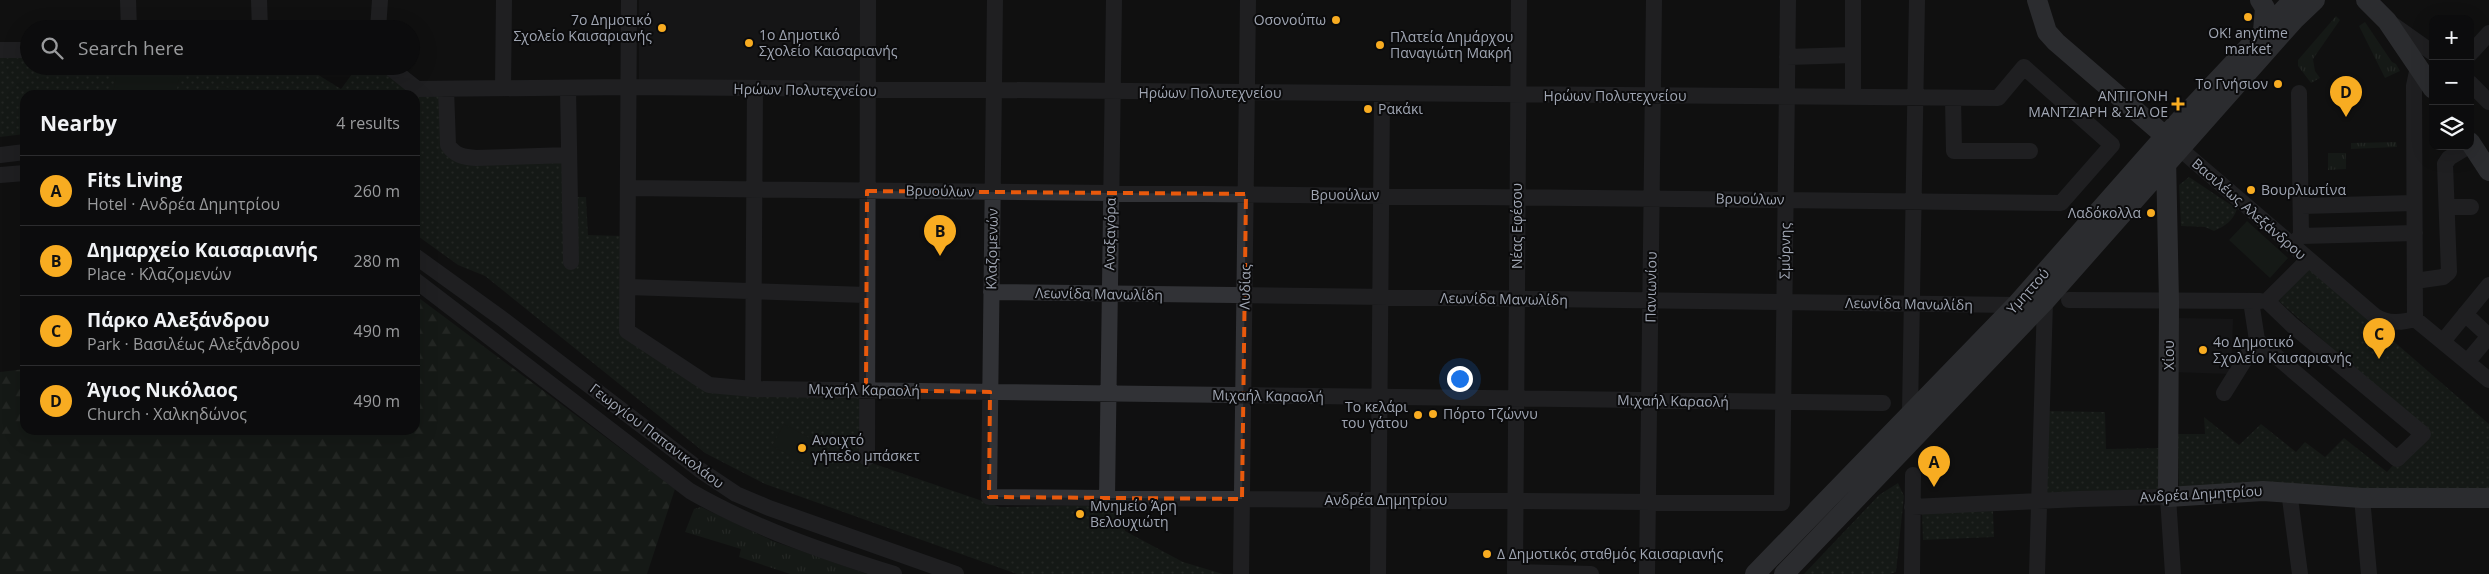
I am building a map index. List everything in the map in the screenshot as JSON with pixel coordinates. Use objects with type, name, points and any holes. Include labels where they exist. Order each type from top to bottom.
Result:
[{"type":"main road","name":"Βασιλέως Αλεξάνδρου","points":[[2037,0],[2047,32],[2056,42],[2173,142]]},
{"type":"main road","points":[[2260,0],[2264,8],[2263,31]]},
{"type":"main road","name":"Υμηττού","points":[[2173,142],[2263,31],[2292,0]]},
{"type":"main road","name":"Υμηττού","points":[[1755,574],[2173,142],[2315,0]]},
{"type":"main road","points":[[2366,0],[2387,20],[2429,83]]},
{"type":"main road","name":"Χίου","points":[[2168,497],[2169,302],[2167,164],[2173,142]]},
{"type":"main road","points":[[2474,150],[2489,171]]},
{"type":"main road","name":"Υμηττού","points":[[1784,574],[2045,301],[2167,164]]},
{"type":"main road","name":"Ανδρέα Δημητρίου","points":[[2168,497],[2290,491],[2362,498],[2489,498]]},
{"type":"street","points":[[128,0],[129,20]]},
{"type":"street","points":[[258,0],[259,20]]},
{"type":"street","points":[[379,20],[380,0]]},
{"type":"street","points":[[503,88],[504,0]]},
{"type":"street","points":[[629,0],[628,287],[866,295]]},
{"type":"street","points":[[867,458],[868,0]]},
{"type":"street","name":"Κλαζομενών","points":[[989,497],[995,0]]},
{"type":"street","name":"Αναξαγόρα","points":[[1107,498],[1114,0]]},
{"type":"street","name":"Λυδίας","points":[[1241,574],[1248,0]]},
{"type":"street","name":"Νέας Εφέσου","points":[[1519,0],[1515,572],[1591,574]]},
{"type":"street","name":"Πανιωνίου","points":[[1647,574],[1654,0]]},
{"type":"street","name":"Σμύρνης","points":[[1782,503],[1788,0]]},
{"type":"street","points":[[1853,0],[1853,97]]},
{"type":"street","points":[[1910,413],[1917,0]]},
{"type":"street","points":[[2387,20],[2429,50]]},
{"type":"street","points":[[2474,50],[2489,33]]},
{"type":"street","points":[[0,50],[20,50]]},
{"type":"street","points":[[1787,57],[1853,56]]},
{"type":"street","name":"Ηρώων Πολυτεχνείου","points":[[399,75],[417,89],[629,88],[1998,98],[2024,67],[2112,145],[2061,202]]},
{"type":"street","points":[[2418,67],[2414,86],[2415,319],[2444,340],[2489,380]]},
{"type":"street","points":[[446,88],[448,145],[452,152],[476,158],[569,155]]},
{"type":"street","points":[[2474,88],[2489,102]]},
{"type":"street","points":[[568,89],[570,262]]},
{"type":"street","points":[[754,388],[755,89]]},
{"type":"street","points":[[2299,93],[2301,206],[2297,241],[2415,233]]},
{"type":"street","points":[[1378,574],[1382,94]]},
{"type":"street","points":[[1953,98],[1954,151],[2030,151]]},
{"type":"street","name":"Βασιλέως Αλεξάνδρου","points":[[2173,142],[2297,241],[2308,260],[2380,319],[2395,322],[2415,319]]},
{"type":"street","points":[[2415,281],[2436,279],[2448,274],[2446,164],[2449,158],[2462,150]]},
{"type":"street","points":[[0,155],[20,153]]},
{"type":"street","points":[[0,175],[20,173]]},
{"type":"street","name":"Βρυούλων","points":[[629,188],[2061,202]]},
{"type":"street","points":[[2301,206],[2414,203]]},
{"type":"street","points":[[2447,207],[2471,207]]},
{"type":"street","name":"Γεωργίου Παπανικολάου","points":[[420,260],[501,318],[700,470],[736,494],[769,508],[956,574]]},
{"type":"street","points":[[2224,394],[2257,340],[2259,301],[2308,260]]},
{"type":"street","name":"Γεωργίου Παπανικολάου","points":[[420,284],[690,491],[728,513],[760,527],[894,574]]},
{"type":"street","points":[[2444,340],[2489,285]]},
{"type":"street","name":"Μιχαήλ Καραολή","points":[[628,287],[627,331],[709,385],[754,388],[990,392],[1883,403]]},
{"type":"street","name":"Λεωνίδα Μανωλίδη","points":[[991,292],[2016,305]]},
{"type":"street","points":[[2069,300],[2259,301],[2292,325],[2423,434],[2397,459],[2257,340]]},
{"type":"street","points":[[2037,574],[2045,301]]},
{"type":"street","points":[[2465,314],[2489,336],[2468,361]]},
{"type":"street","points":[[1912,574],[1913,475]]},
{"type":"street","points":[[2290,491],[2300,574]]},
{"type":"street","name":"Ανδρέα Δημητρίου","points":[[989,497],[1782,503]]},
{"type":"street","name":"Ανδρέα Δημητρίου","points":[[1912,507],[2168,497]]},
{"type":"street","name":"Χίου","points":[[2168,497],[2172,574]]},
{"type":"street","points":[[2362,498],[2369,574]]},
{"type":"highlighted area","points":[[867,191],[1246,194],[1242,499],[989,497],[990,392],[866,390]]},
{"type":"shaded area","points":[[639,0],[861,0],[861,81],[639,80]]},
{"type":"shaded area","name":"4ο Δημοτικό Σχολείο Καισαριανής","points":[[2175,318],[2233,319],[2231,374],[2173,372]]},
{"type":"green space","points":[[2336,16],[2340,20],[2313,59],[2315,71],[2320,78],[2311,83],[2298,66],[2298,60]]},
{"type":"green space","points":[[2365,22],[2400,71],[2385,78],[2359,26]]},
{"type":"green space","points":[[0,55],[20,55],[20,75],[318,75],[341,89],[351,75],[401,75],[442,93],[449,152],[564,158],[566,197],[586,197],[588,235],[624,236],[621,334],[707,389],[860,395],[860,459],[1000,507],[1122,505],[1125,531],[1183,562],[1223,574],[1017,574],[765,484],[705,453],[485,276],[458,265],[420,238],[420,90],[20,90],[20,135],[0,137]]},
{"type":"green space","points":[[116,75],[179,76],[177,90],[114,90]]},
{"type":"green space","points":[[219,86],[244,90],[218,90]]},
{"type":"green space","points":[[2396,142],[2397,147],[2351,149],[2351,143]]},
{"type":"green space","points":[[2328,153],[2346,153],[2346,169],[2328,170]]},
{"type":"green space","points":[[2189,177],[2237,209],[2228,223],[2214,231],[2205,227],[2181,226],[2179,185]]},
{"type":"green space","points":[[2247,221],[2288,258],[2270,278],[2229,240]]},
{"type":"green space","points":[[2308,267],[2489,424],[2489,492],[2179,491],[2178,434],[2205,434],[2204,417],[2239,445],[2261,424],[2296,452],[2305,442],[2325,457],[2344,438],[2387,472],[2424,430],[2279,301]]},
{"type":"green space","points":[[420,299],[675,489],[647,574],[0,574],[0,372],[20,370],[20,435],[420,435]]},
{"type":"green space","points":[[2048,411],[2105,412],[2106,449],[2162,448],[2162,491],[2044,493]]},
{"type":"green space","name":"Ανοιχτό γήπεδο μπάσκετ","points":[[784,424],[832,450],[820,471],[772,446]]},
{"type":"green space","points":[[1898,483],[1904,496],[1896,572],[1890,574],[1804,574],[1879,495]]},
{"type":"green space","points":[[701,507],[773,541],[867,574],[790,574],[739,557],[741,549],[685,532],[694,509]]},
{"type":"green space","points":[[1993,511],[1994,537],[1923,540],[1922,513]]},
{"type":"place","name":"OK! anytime market","points":[[2248,17]]},
{"type":"place","name":"Οσονούπω","points":[[1336,20]]},
{"type":"place","name":"7ο Δημοτικό Σχολείο Καισαριανής","points":[[662,28]]},
{"type":"place","name":"1ο Δημοτικό Σχολείο Καισαριανής","points":[[749,43]]},
{"type":"place","name":"Πλατεία Δημάρχου Παναγιώτη Μακρή","points":[[1380,45]]},
{"type":"place","name":"Το Γνήσιον","points":[[2278,84]]},
{"type":"place","name":"ΑΝΤΙΓΟΝΗ ΜΑΝΤΖΙΑΡΗ & ΣΙΑ ΟΕ","points":[[2178,104]]},
{"type":"place","name":"Ρακάκι","points":[[1368,109]]},
{"type":"place","name":"Άγιος Νικόλαος","points":[[2346,117]]},
{"type":"place","name":"Βουρλιωτίνα","points":[[2251,190]]},
{"type":"place","name":"Λαδόκολλα","points":[[2151,213]]},
{"type":"place","name":"Δημαρχείο Καισαριανής","points":[[940,256]]},
{"type":"place","name":"4ο Δημοτικό Σχολείο Καισαριανής","points":[[2203,350]]},
{"type":"place","name":"Πάρκο Αλεξάνδρου","points":[[2379,359]]},
{"type":"place","name":"Πόρτο Τζώννυ","points":[[1433,414]]},
{"type":"place","name":"Το κελάρι του γάτου","points":[[1418,415]]},
{"type":"place","name":"Ανοιχτό γήπεδο μπάσκετ","points":[[802,448]]},
{"type":"place","name":"Fits Living","points":[[1934,487]]},
{"type":"place","name":"Μνημείο Άρη Βελουχιώτη","points":[[1080,514]]},
{"type":"place","name":"Δ Δημοτικός σταθμός Καισαριανής","points":[[1487,554]]}]
